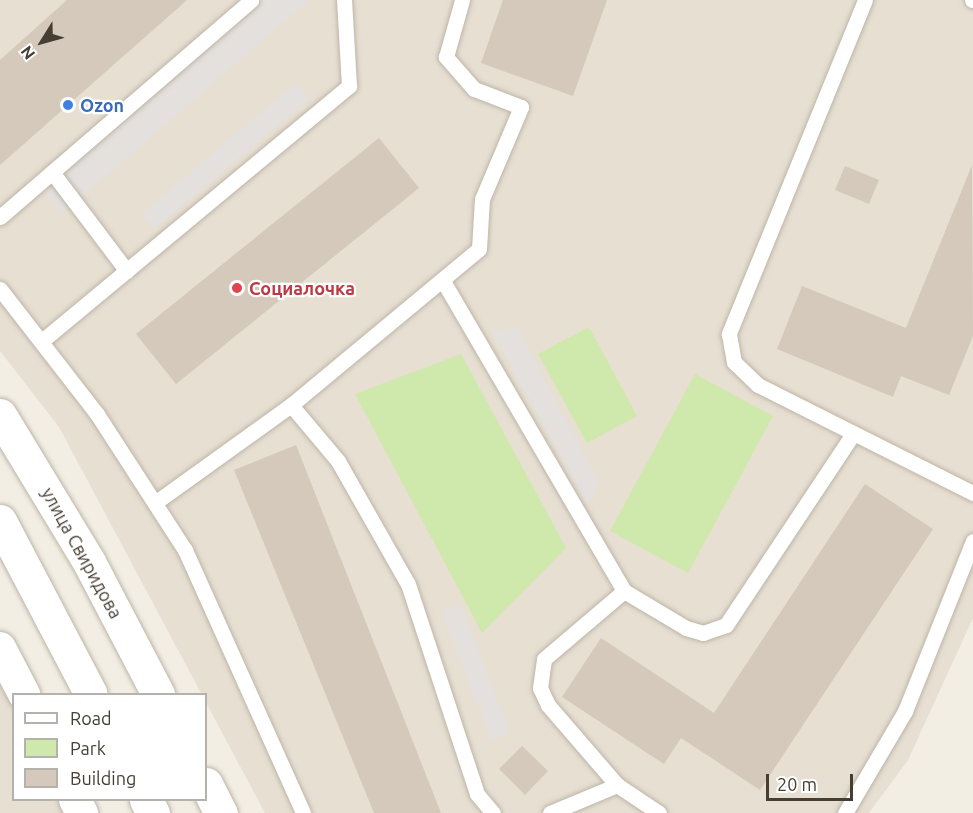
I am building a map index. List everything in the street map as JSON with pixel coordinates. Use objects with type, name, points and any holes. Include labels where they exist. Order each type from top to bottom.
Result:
[{"type":"street","name":"улица Свиридова","points":[[0,415],[89,562],[157,693]]},
{"type":"street","points":[[0,521],[90,693]]},
{"type":"street","points":[[0,648],[23,693]]},
{"type":"street","points":[[207,786],[221,813]]},
{"type":"lane","points":[[0,217],[250,0]]},
{"type":"lane","points":[[43,340],[349,86],[344,0]]},
{"type":"lane","points":[[156,502],[291,405],[479,249],[482,199],[521,106],[474,89],[446,57],[462,0]]},
{"type":"lane","points":[[865,0],[729,334],[734,362],[745,376],[853,434],[973,493]]},
{"type":"lane","points":[[52,172],[127,270]]},
{"type":"lane","points":[[443,280],[624,591],[686,628],[703,633],[726,625],[853,434]]},
{"type":"lane","points":[[0,289],[43,340],[156,502],[185,550],[303,813]]},
{"type":"lane","points":[[291,405],[338,461],[408,584],[477,794],[493,813]]},
{"type":"lane","points":[[844,813],[905,711],[973,541]]},
{"type":"lane","points":[[624,591],[558,643],[539,674],[548,705],[617,785],[659,813]]},
{"type":"lane","points":[[550,813],[617,785]]},
{"type":"shaded area","points":[[0,0],[973,0],[973,618],[908,760],[869,813],[265,813],[207,704],[207,693],[201,693],[59,427],[0,351]]},
{"type":"shaded area","points":[[265,0],[309,0],[62,214],[43,191]]},
{"type":"shaded area","points":[[296,83],[309,99],[154,229],[141,214]]},
{"type":"shaded area","points":[[517,327],[599,483],[588,504],[492,332]]},
{"type":"shaded area","points":[[460,604],[511,733],[491,740],[441,611]]},
{"type":"shaded area","points":[[0,648],[14,693],[12,801],[75,801],[81,813],[0,813]]},
{"type":"green space","points":[[589,327],[637,416],[587,443],[538,354]]},
{"type":"green space","points":[[461,354],[566,548],[482,633],[355,394]]},
{"type":"green space","points":[[695,374],[773,416],[688,573],[610,531]]},
{"type":"building","points":[[67,0],[187,0],[0,165],[0,60]]},
{"type":"building","points":[[503,0],[607,0],[573,96],[481,63]]},
{"type":"building","points":[[379,138],[419,188],[176,384],[136,334]]},
{"type":"building","points":[[972,165],[973,336],[949,395],[901,376],[893,397],[777,349],[802,286],[906,328]]},
{"type":"building","points":[[845,166],[879,180],[869,204],[835,190]]},
{"type":"building","points":[[296,445],[441,813],[374,813],[234,470]]},
{"type":"building","points":[[865,484],[933,529],[760,790],[681,738],[664,764],[562,697],[601,638],[714,713]]},
{"type":"building","points":[[522,746],[548,771],[525,795],[499,769]]},
{"type":"place","name":"Ozon","points":[[68,105]]},
{"type":"place","name":"Социалочка","points":[[237,288]]}]
